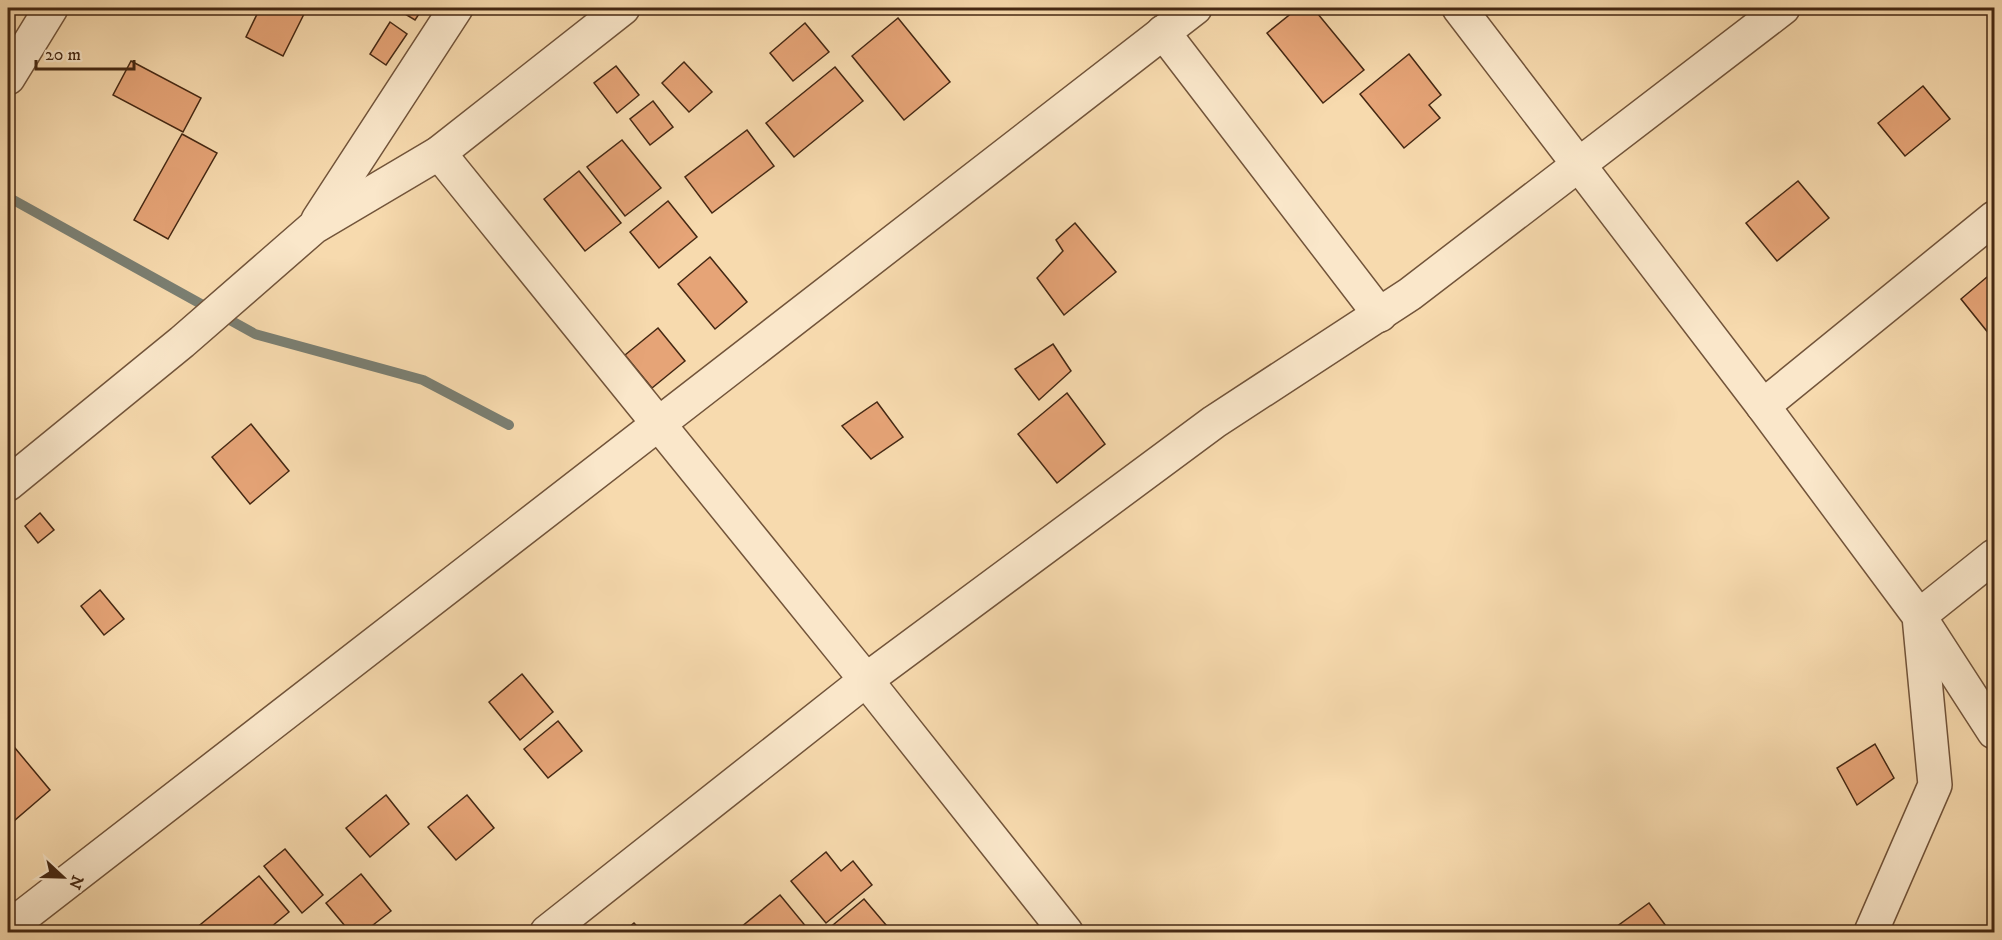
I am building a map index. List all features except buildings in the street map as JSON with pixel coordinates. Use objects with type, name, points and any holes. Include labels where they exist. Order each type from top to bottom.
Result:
[{"type":"street","points":[[8,78],[51,8]]},
{"type":"street","points":[[314,227],[456,8]]},
{"type":"street","points":[[8,484],[182,342],[243,286],[314,227],[439,153],[623,8]]},
{"type":"street","points":[[8,928],[1195,8]]},
{"type":"street","points":[[1459,8],[1763,406],[1919,616],[1995,732]]},
{"type":"street","points":[[547,933],[866,680],[1214,422],[1380,315],[1783,8]]},
{"type":"street","points":[[1163,32],[1380,315]]},
{"type":"street","points":[[439,153],[866,680],[1063,931]]},
{"type":"street","points":[[1763,406],[1995,218]]},
{"type":"street","points":[[1919,616],[1995,556]]},
{"type":"street","points":[[1871,933],[1935,785],[1919,616]]},
{"type":"waterway","points":[[8,197],[255,334],[423,380],[509,425]]}]
